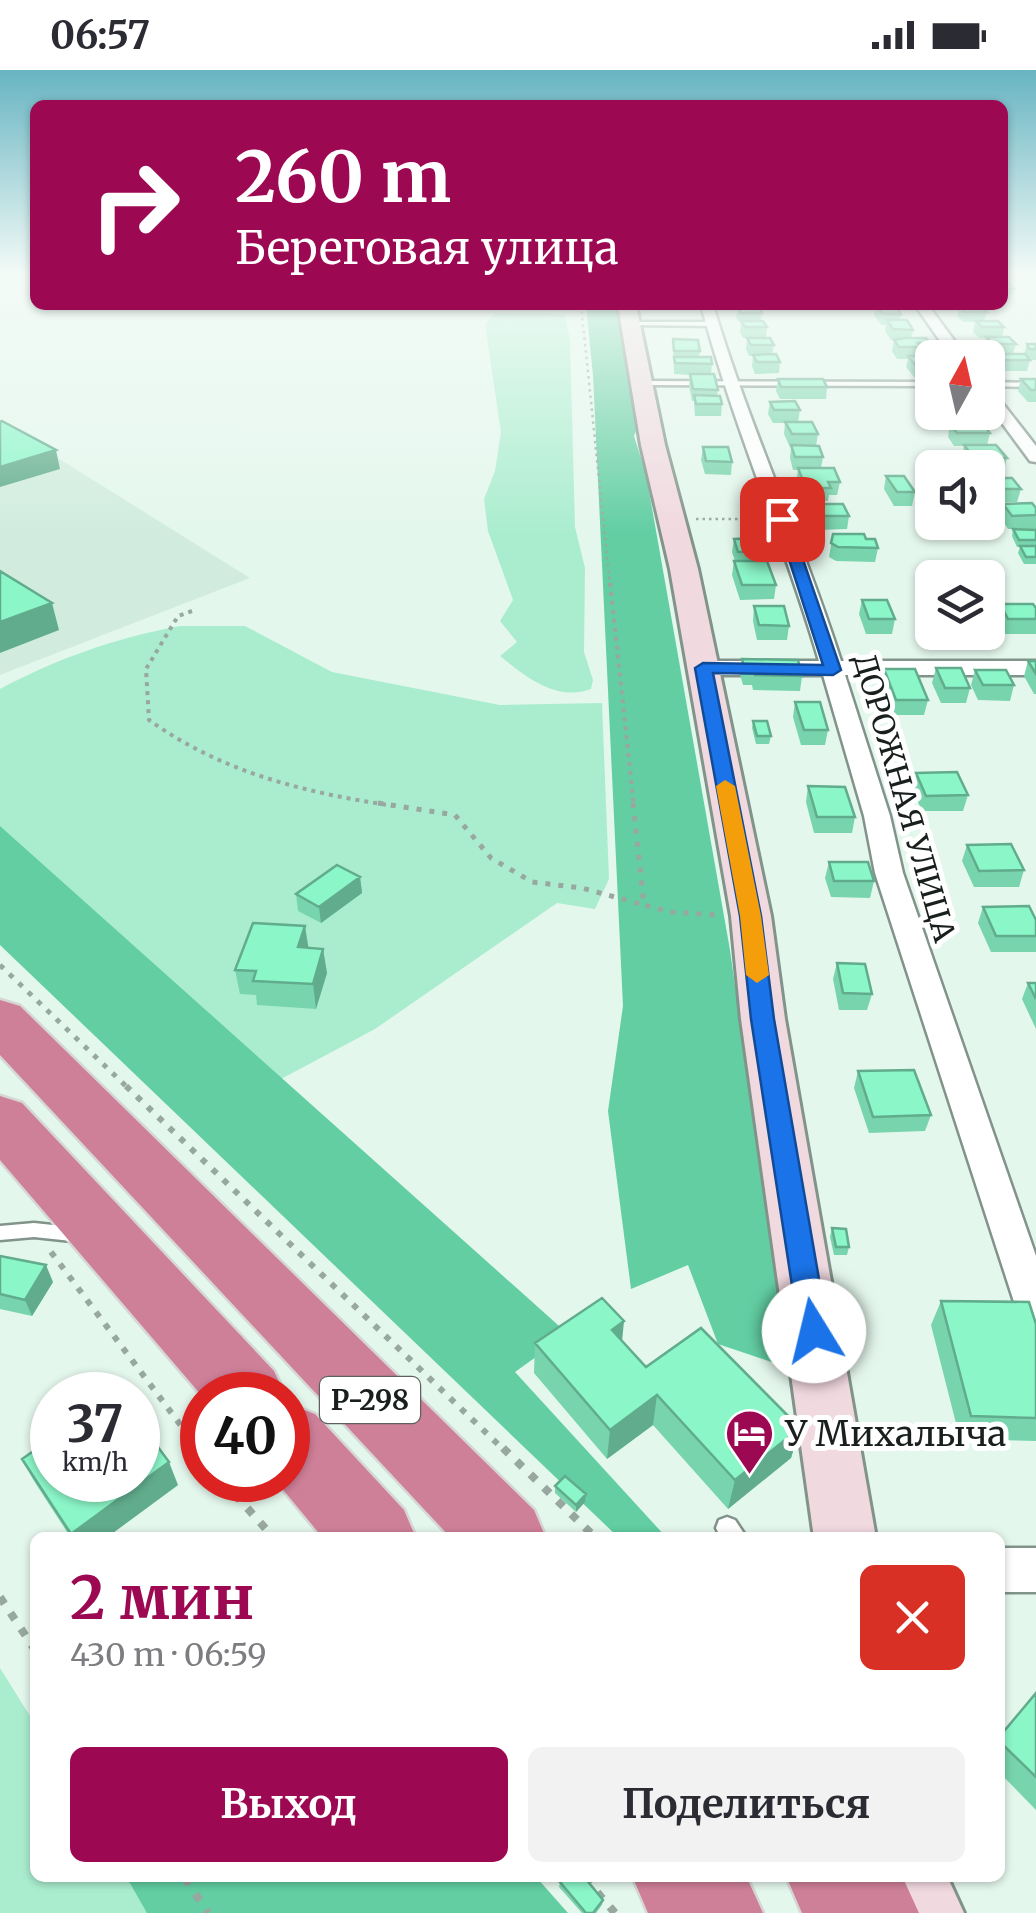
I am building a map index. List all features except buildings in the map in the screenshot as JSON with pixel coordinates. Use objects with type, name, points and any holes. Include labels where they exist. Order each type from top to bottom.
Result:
[{"type":"highway","name":"Р-298","points":[[0,1020],[500,1532]]},
{"type":"highway","points":[[0,1118],[227,1372]]},
{"type":"highway","name":"Р-298","points":[[310,1464],[371,1532]]},
{"type":"highway","points":[[686,1882],[714,1913]]},
{"type":"highway","points":[[839,1882],[870,1913]]},
{"type":"street","points":[[631,362],[642,382],[656,458],[673,518],[750,916],[762,1019],[844,1532]]},
{"type":"street","name":"ДОРОЖНАЯ УЛИЦА","points":[[724,362],[833,670],[889,873],[1036,1310]]},
{"type":"street","points":[[1005,416],[1036,457]]},
{"type":"street","points":[[703,668],[1036,668]]},
{"type":"street","points":[[1005,1570],[1036,1570]]},
{"type":"street","points":[[912,1882],[926,1913]]},
{"type":"lane","points":[[642,382],[915,384]]},
{"type":"lane","points":[[1005,384],[1036,384]]},
{"type":"lane","points":[[0,1233],[34,1230],[107,1239]]},
{"type":"path","points":[[606,362],[644,904]]},
{"type":"path","points":[[673,518],[782,519]]},
{"type":"path","points":[[192,611],[178,616],[146,668],[149,720],[204,755],[316,794],[455,815],[491,858],[522,877],[582,888],[671,912],[750,916]]},
{"type":"path","points":[[0,965],[590,1532]]},
{"type":"path","points":[[34,1230],[180,1425]]},
{"type":"path","points":[[242,1502],[269,1532]]},
{"type":"path","points":[[0,1597],[30,1642]]},
{"type":"path","points":[[188,1882],[208,1913]]},
{"type":"path","points":[[588,1882],[614,1913]]},
{"type":"shaded area","points":[[0,422],[250,578],[0,675]]},
{"type":"green space","points":[[491,362],[571,362],[575,527],[585,568],[584,652],[593,680],[591,689],[554,690],[500,656],[517,642],[500,621],[513,600],[488,531],[484,499],[495,471],[501,432]]},
{"type":"green space","points":[[592,362],[627,362],[638,426],[634,436],[646,474],[730,950],[789,1368],[718,1344],[688,1265],[631,1289],[608,1111],[623,1006]]},
{"type":"green space","points":[[180,626],[245,626],[332,672],[500,705],[602,703],[609,879],[595,909],[557,903],[375,1029],[281,1079],[0,829],[0,689],[88,650]]},
{"type":"green space","points":[[0,826],[568,1334],[515,1372],[661,1532],[613,1532],[0,945]]},
{"type":"green space","points":[[0,1668],[30,1716],[30,1882],[139,1882],[159,1913],[0,1913]]},
{"type":"green space","points":[[129,1882],[541,1882],[568,1913],[147,1913]]},
{"type":"slow traffic","points":[[725,786],[757,975]]},
{"type":"place","name":"У Михалыча","points":[[750,1476]]},
{"type":"route","points":[[782,519],[833,670],[703,668],[750,916],[762,1019],[814,1331]]}]
